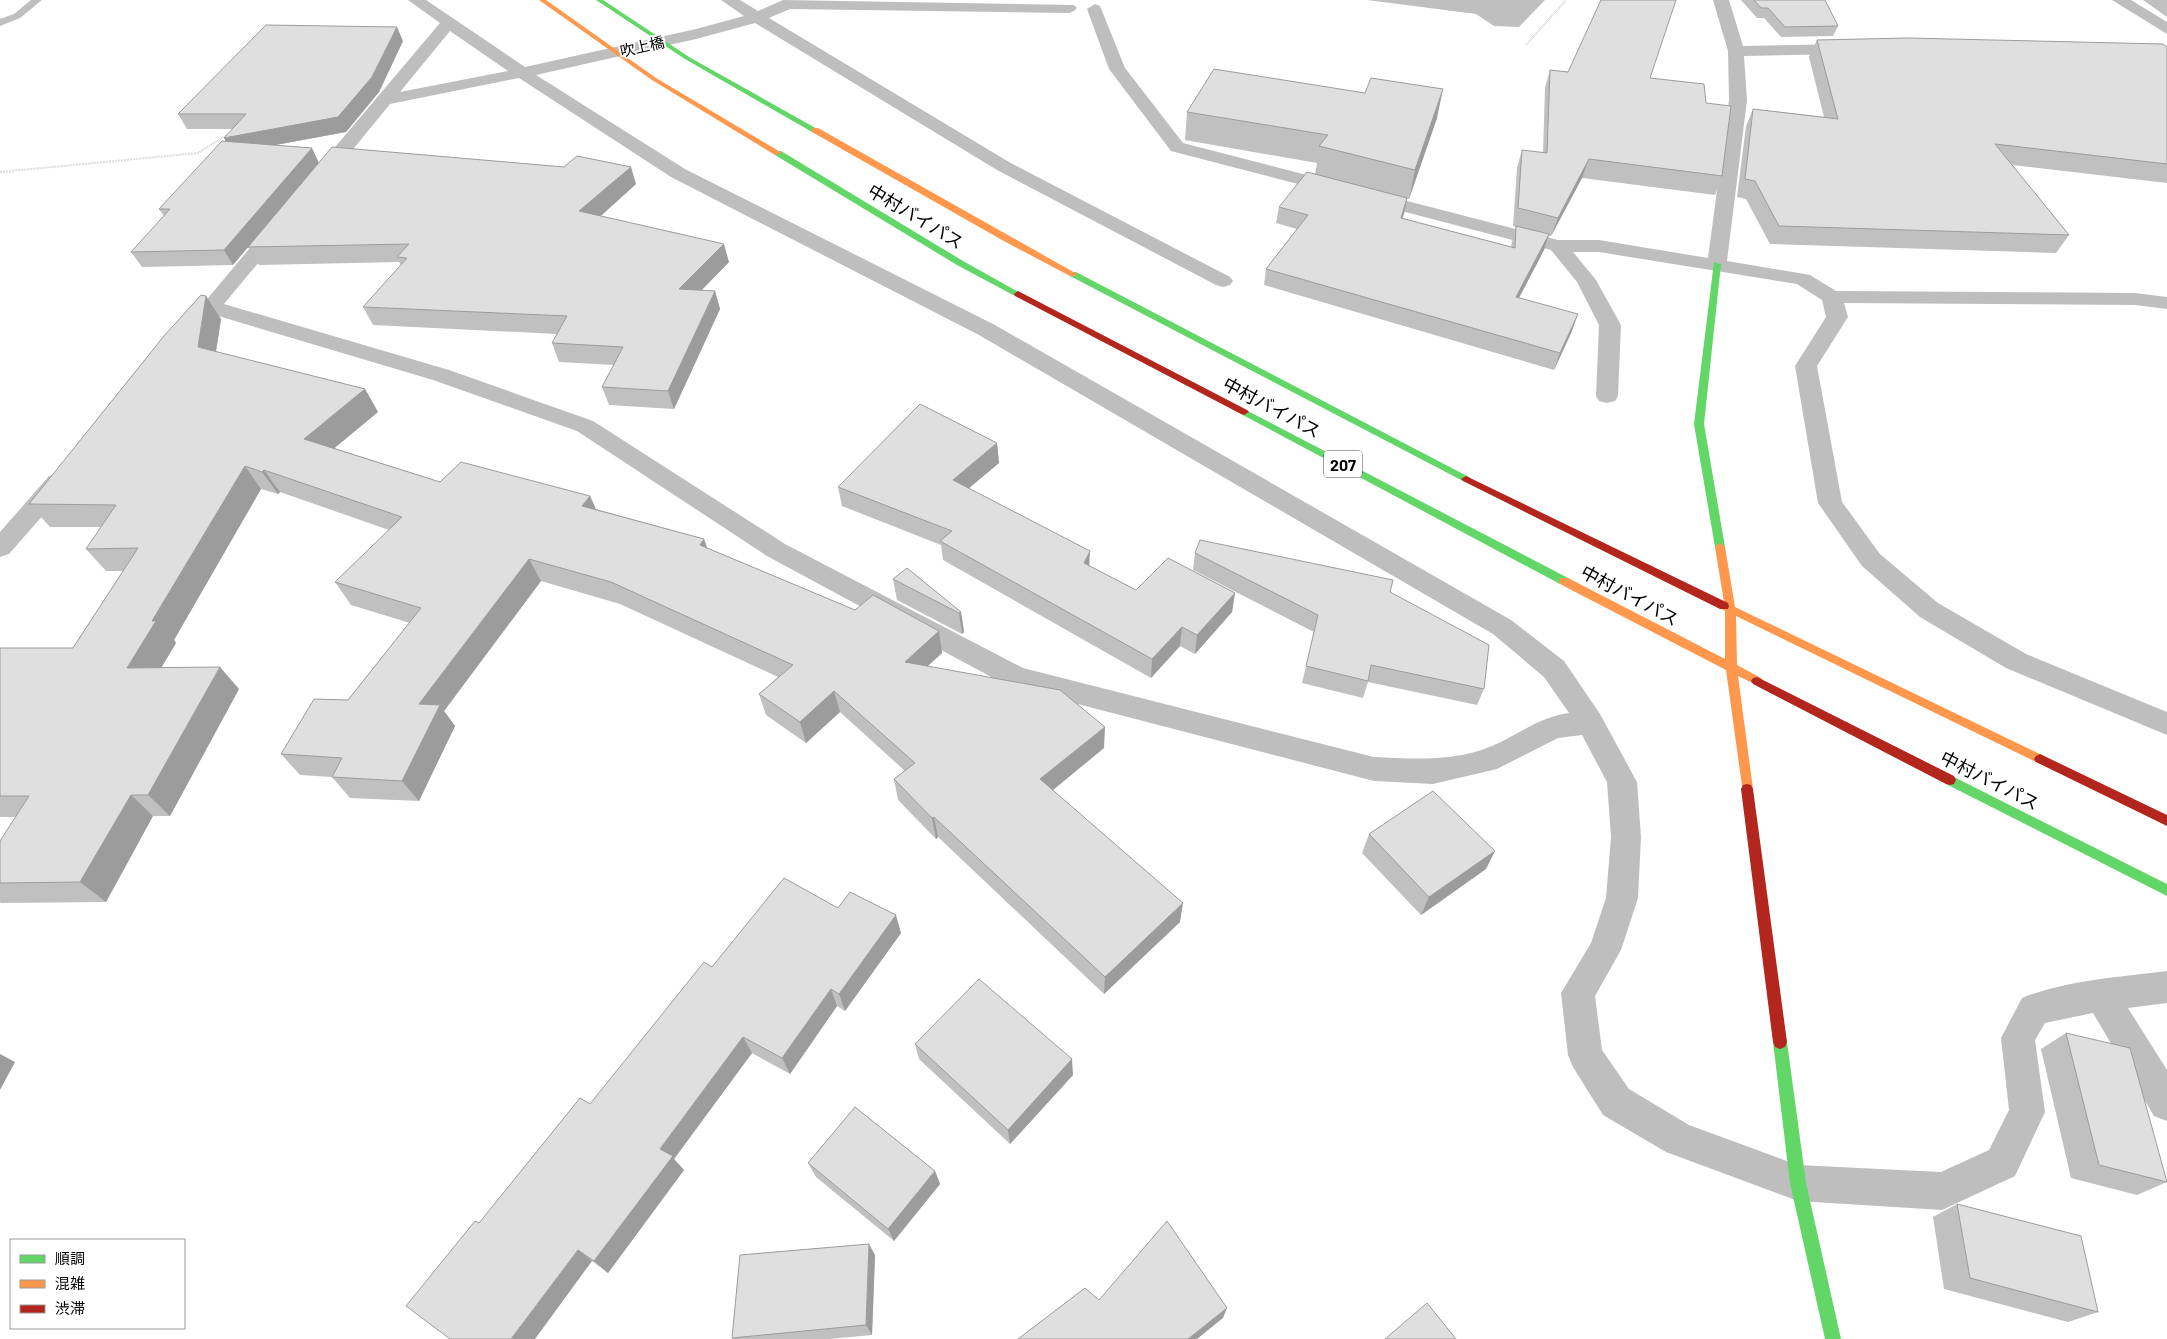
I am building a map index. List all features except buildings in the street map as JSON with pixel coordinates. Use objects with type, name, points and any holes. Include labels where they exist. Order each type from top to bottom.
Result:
[{"type":"main road","name":"中村バイパス","points":[[542,0],[654,79],[960,263],[1731,668],[2167,890]]},
{"type":"main road","name":"中村バイパス","points":[[599,0],[687,58],[1005,238],[1494,494],[2167,821]]},
{"type":"main road","points":[[1718,264],[1699,424],[1730,609],[1731,668],[1798,1183],[1833,1339]]},
{"type":"street","points":[[416,0],[524,74],[678,173],[987,330],[1502,626],[1554,669],[1590,722],[1622,782],[1626,837],[1622,898],[1605,950],[1578,993],[1585,1055],[1616,1102],[1679,1139],[1798,1183],[1942,1190],[2002,1163],[2027,1112],[2018,1038],[2034,1009],[2101,995],[2167,987]]},
{"type":"street","points":[[729,0],[1003,166],[1223,281]]},
{"type":"street","points":[[1718,264],[1738,100],[1736,51],[1721,0]]},
{"type":"street","points":[[2120,0],[2167,29]]},
{"type":"street","points":[[789,2],[1069,8]]},
{"type":"street","name":"吹上橋","points":[[384,100],[524,74],[724,28],[758,18],[789,2]]},
{"type":"street","points":[[1095,9],[1117,69],[1177,147],[1558,246],[1598,246],[1803,279],[1832,297],[2135,299],[2167,303]]},
{"type":"street","points":[[310,189],[448,23]]},
{"type":"street","points":[[1736,51],[1866,49]]},
{"type":"street","points":[[186,335],[292,211]]},
{"type":"street","points":[[1558,246],[1586,280],[1610,325],[1608,396]]},
{"type":"street","points":[[1832,297],[1837,317],[1806,366],[1830,503],[1871,560],[1929,610],[2016,661],[2167,724]]},
{"type":"street","points":[[211,307],[441,375],[585,426],[776,550],[1016,677],[1374,769],[1433,772],[1497,757],[1553,727],[1590,722]]},
{"type":"street","points":[[0,548],[70,468]]},
{"type":"street","points":[[2101,995],[2167,1103]]},
{"type":"path","points":[[1526,45],[1566,0]]},
{"type":"path","points":[[0,172],[198,153],[228,135]]},
{"type":"shaded area","points":[[1367,0],[1545,0],[1519,27],[1494,26],[1476,14]]},
{"type":"waterway","points":[[0,23],[17,16],[37,0]]},
{"type":"traffic: fast","points":[[599,0],[687,58],[815,130]]},
{"type":"traffic: fast","points":[[778,153],[960,263],[1018,294]]},
{"type":"traffic: fast","points":[[1717,264],[1699,424],[1720,547]]},
{"type":"traffic: fast","points":[[1073,274],[1466,479]]},
{"type":"traffic: fast","points":[[1244,412],[1564,581]]},
{"type":"traffic: fast","points":[[1950,780],[2167,890]]},
{"type":"traffic: fast","points":[[1780,1042],[1798,1183],[1833,1339]]},
{"type":"traffic: slow","points":[[542,0],[654,79],[778,153]]},
{"type":"traffic: slow","points":[[815,130],[1005,238],[1073,274]]},
{"type":"traffic: slow","points":[[1720,547],[1730,609],[1731,668],[1747,789]]},
{"type":"traffic: slow","points":[[1564,581],[1757,681]]},
{"type":"traffic: slow","points":[[1724,606],[2040,759]]},
{"type":"traffic: jam","points":[[1018,294],[1244,412]]},
{"type":"traffic: jam","points":[[1466,479],[1724,606]]},
{"type":"traffic: jam","points":[[1757,681],[1950,780]]},
{"type":"traffic: jam","points":[[2040,759],[2167,821]]},
{"type":"traffic: jam","points":[[1747,789],[1780,1042]]}]
